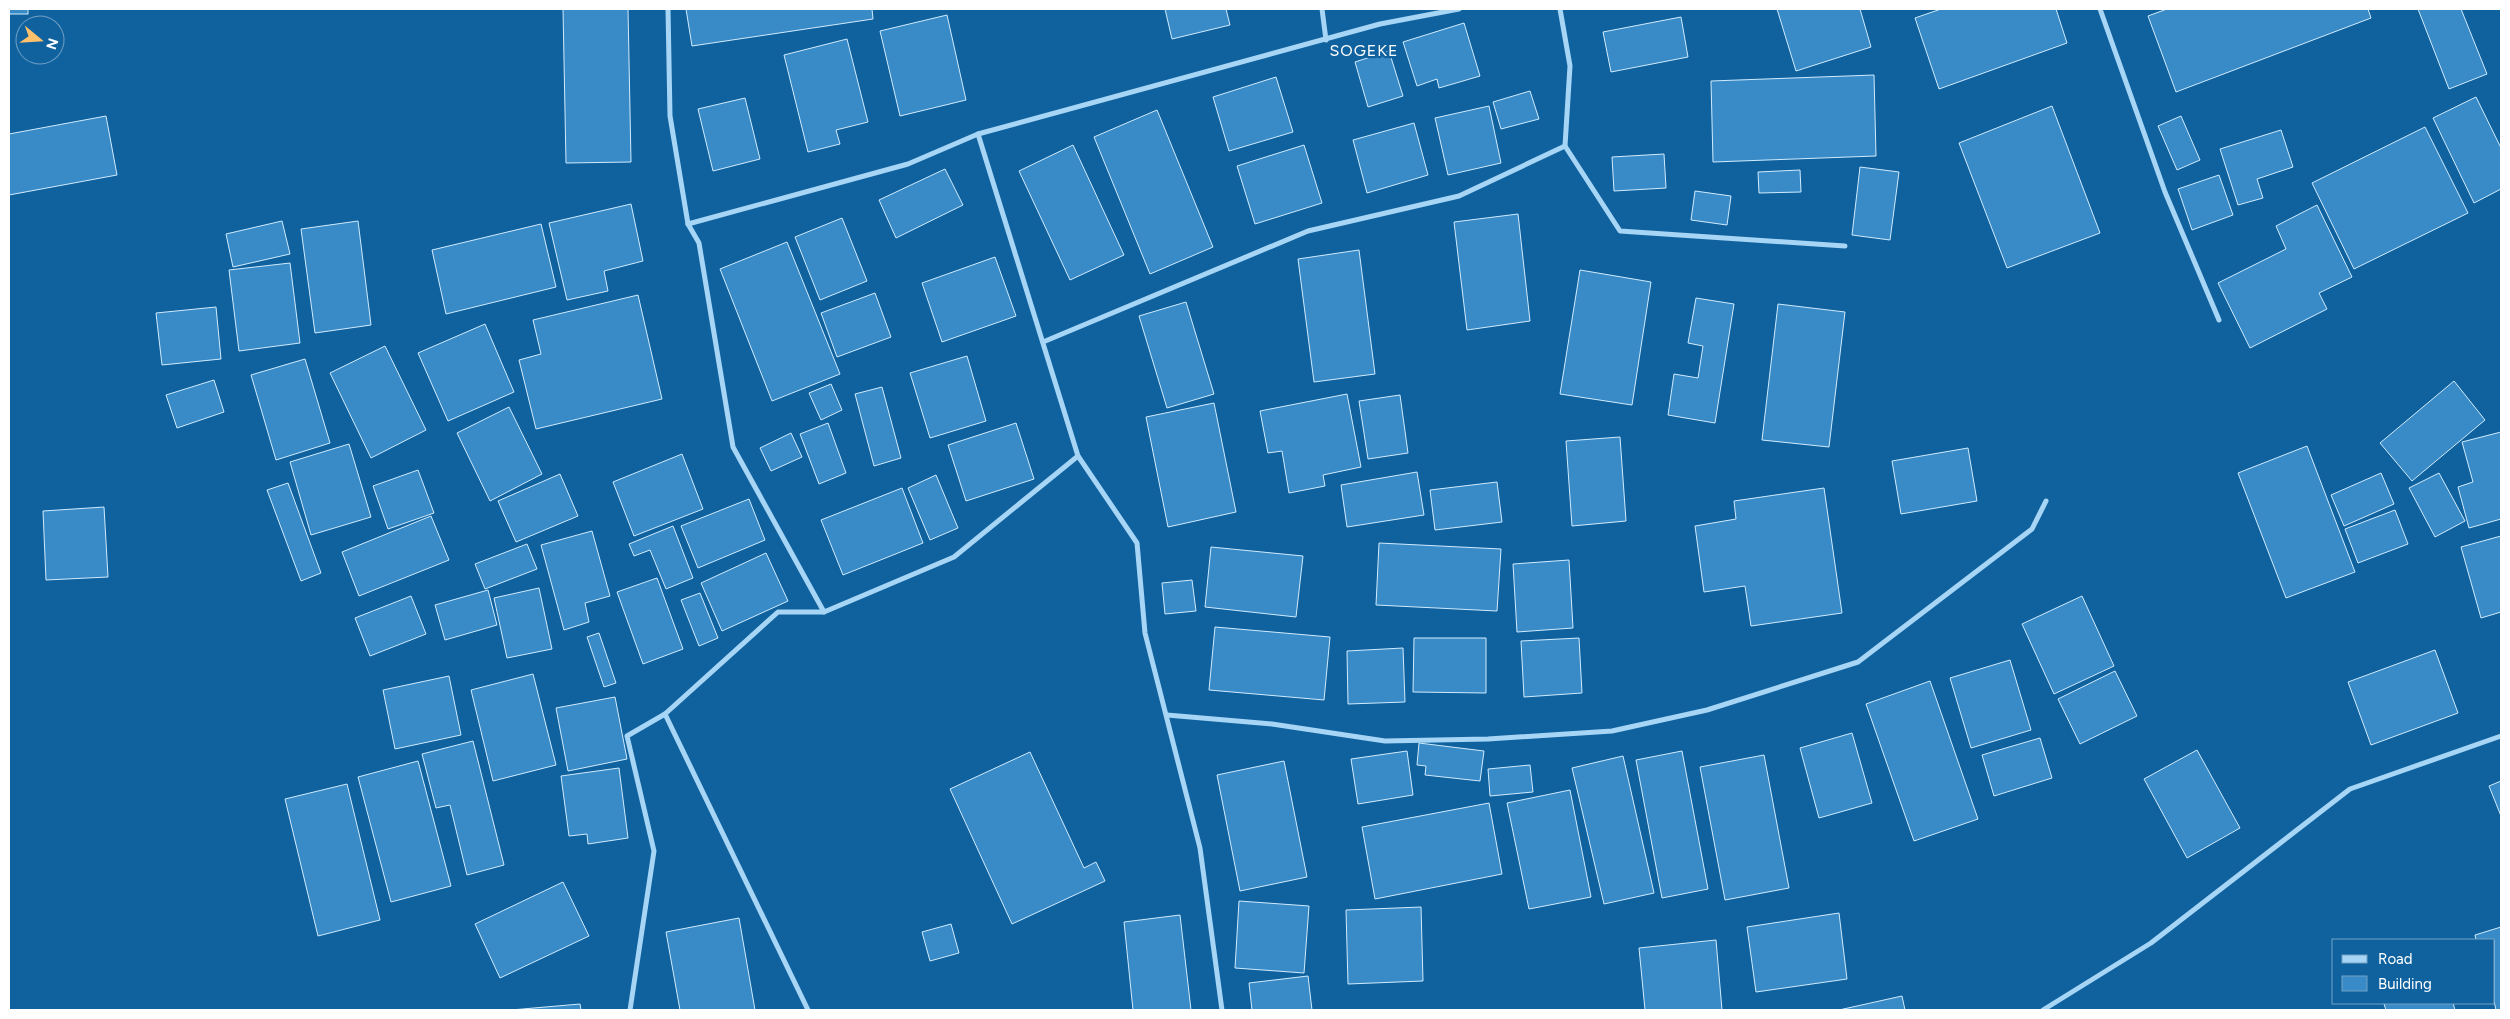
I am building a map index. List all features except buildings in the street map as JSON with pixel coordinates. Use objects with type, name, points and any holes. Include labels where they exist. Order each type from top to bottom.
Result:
[{"type":"street","points":[[668,9],[670,116],[688,224],[699,243],[733,447],[824,612]]},
{"type":"street","points":[[1322,9],[1326,40]]},
{"type":"street","points":[[688,224],[908,164],[978,134],[1380,24],[1459,9]]},
{"type":"street","points":[[1560,9],[1570,66],[1565,146],[1620,231],[1844,246]]},
{"type":"street","points":[[2100,9],[2165,192],[2219,320]]},
{"type":"street","points":[[978,134],[1078,456],[1137,543],[1145,633],[1200,848],[1222,1010]]},
{"type":"street","points":[[1043,342],[1308,231],[1459,196],[1565,146]]},
{"type":"street","points":[[630,1010],[654,851],[627,736],[665,714],[778,612],[824,612],[954,557],[1078,456]]},
{"type":"street","points":[[1167,715],[1272,724],[1385,741],[1488,739],[1612,731],[1707,710],[1858,662],[2032,529],[2046,501]]},
{"type":"street","points":[[665,714],[808,1010]]},
{"type":"street","points":[[2043,1010],[2151,943],[2350,789],[2501,736]]},
{"type":"district","name":"SOGEKE","points":[[1364,50]]}]
